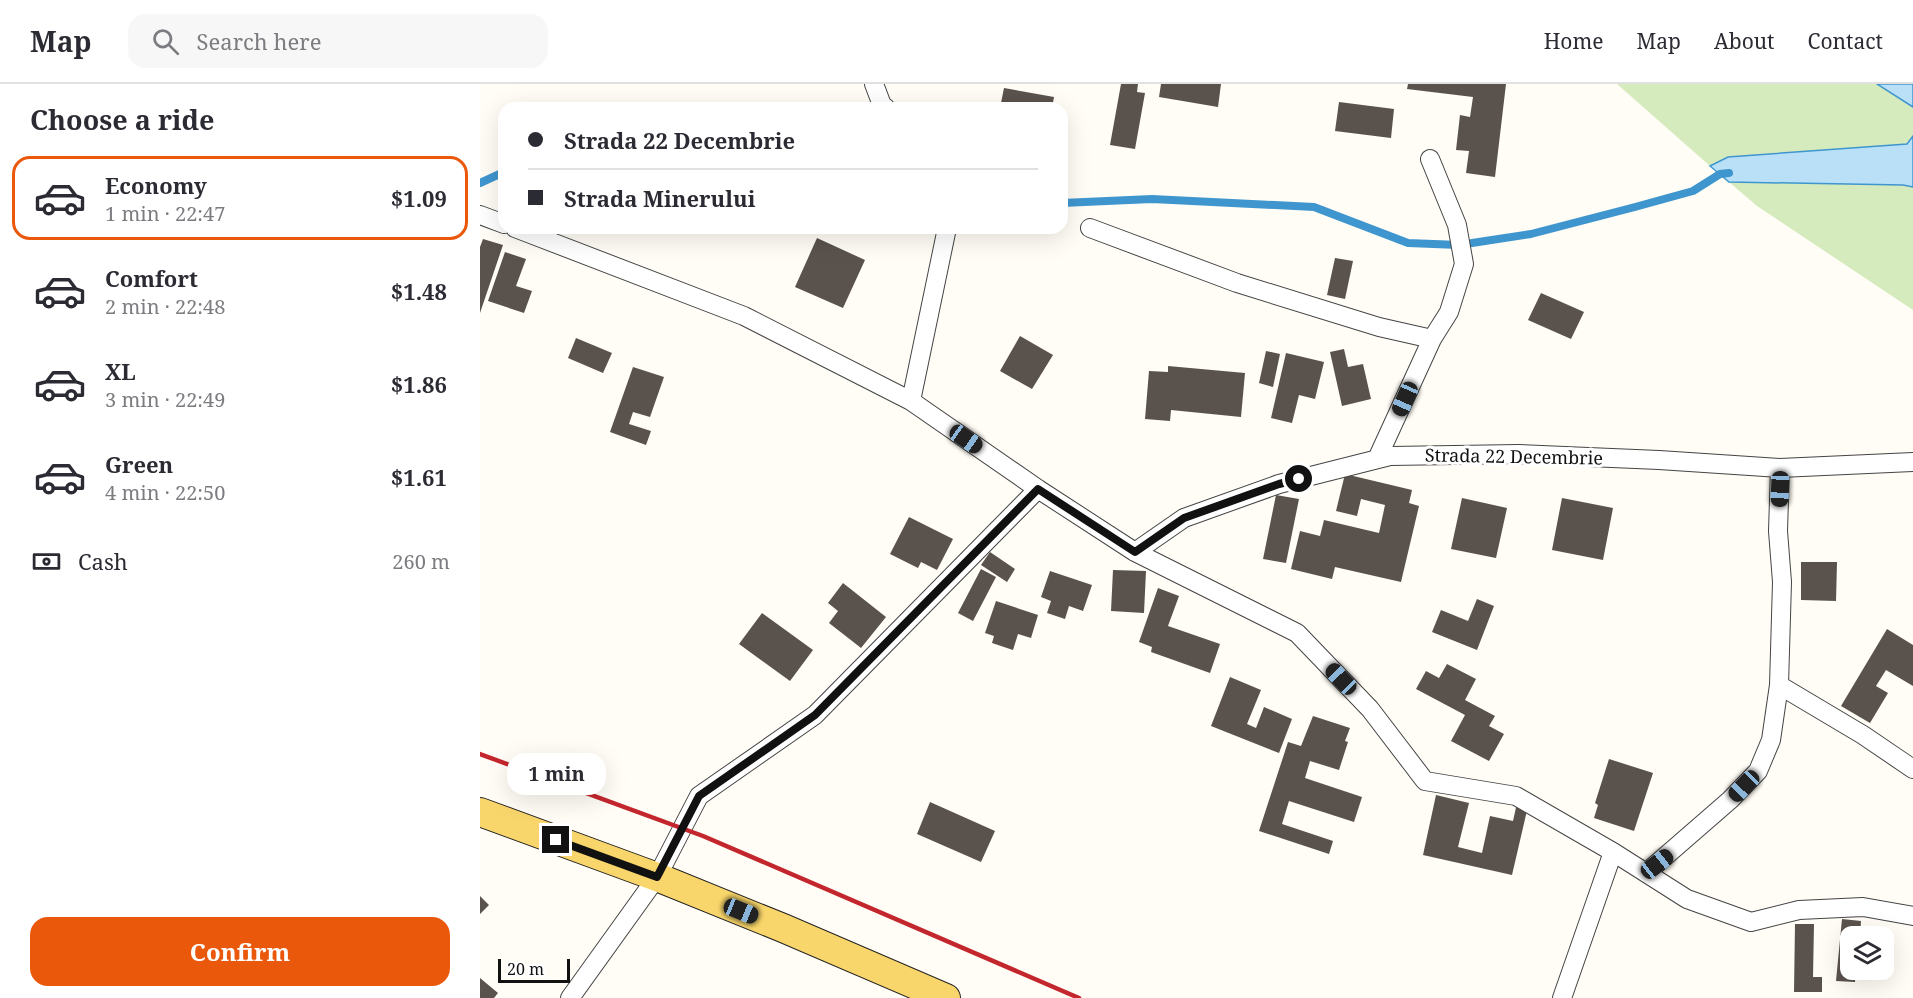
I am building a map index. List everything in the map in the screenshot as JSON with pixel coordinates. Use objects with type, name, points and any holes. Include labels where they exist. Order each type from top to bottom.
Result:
[{"type":"main road","points":[[480,812],[657,877],[946,998]]},
{"type":"street","points":[[874,84],[881,102]]},
{"type":"street","points":[[1377,459],[1432,339],[1449,312],[1464,264],[1457,225],[1430,159]]},
{"type":"street","points":[[480,215],[498,222]]},
{"type":"street","points":[[1090,228],[1237,283],[1379,327],[1432,339]]},
{"type":"street","points":[[530,234],[744,316],[911,401],[1038,489],[1135,552],[1297,633],[1370,709],[1425,781],[1516,796],[1613,852],[1687,899],[1752,922],[1799,910],[1863,907],[1913,916]]},
{"type":"street","points":[[911,401],[946,234]]},
{"type":"street","name":"Strada 22 Decembrie","points":[[1135,552],[1184,518],[1279,484],[1390,456],[1519,454],[1780,468],[1913,462]]},
{"type":"street","points":[[1646,873],[1730,800],[1758,771],[1771,740],[1779,685],[1782,582],[1778,531],[1780,468]]},
{"type":"street","points":[[570,998],[657,877],[699,796],[815,715],[1038,489]]},
{"type":"street","points":[[1779,685],[1863,735],[1913,769]]},
{"type":"street","points":[[1562,998],[1613,852]]},
{"type":"green space","points":[[1617,84],[1877,84],[1913,107],[1913,136],[1907,144],[1728,157],[1710,166]]},
{"type":"green space","points":[[1729,182],[1913,187],[1913,310],[1757,206]]},
{"type":"water","points":[[1877,84],[1913,84],[1913,107]]},
{"type":"water","points":[[1913,136],[1913,187],[1729,182],[1710,166],[1728,157],[1907,144]]},
{"type":"building","points":[[1121,84],[1138,84],[1137,92],[1145,93],[1135,149],[1110,145]]},
{"type":"building","points":[[1161,84],[1221,84],[1218,107],[1159,97]]},
{"type":"building","points":[[1408,84],[1506,84],[1495,177],[1466,173],[1469,151],[1456,150],[1460,115],[1470,117],[1473,97],[1407,89]]},
{"type":"building","points":[[1004,88],[1054,97],[1053,102],[1001,102]]},
{"type":"building","points":[[1339,102],[1394,109],[1391,138],[1335,131]]},
{"type":"building","points":[[817,238],[865,260],[843,308],[795,287]]},
{"type":"building","points":[[483,239],[503,245],[480,313],[480,247]]},
{"type":"building","points":[[505,252],[526,259],[516,286],[532,291],[524,313],[488,301]]},
{"type":"building","points":[[1335,258],[1353,261],[1345,299],[1327,295]]},
{"type":"building","points":[[1541,293],[1584,312],[1571,339],[1528,320]]},
{"type":"building","points":[[1020,336],[1053,355],[1032,389],[1000,371]]},
{"type":"building","points":[[576,338],[612,353],[603,373],[568,358]]},
{"type":"building","points":[[1344,349],[1348,367],[1363,364],[1371,399],[1342,406],[1330,352]]},
{"type":"building","points":[[1266,351],[1280,354],[1273,387],[1259,383]]},
{"type":"building","points":[[1286,353],[1324,362],[1315,399],[1299,395],[1292,423],[1271,418]]},
{"type":"building","points":[[1168,366],[1245,373],[1241,417],[1171,410],[1170,421],[1145,419],[1149,371],[1168,372]]},
{"type":"building","points":[[633,367],[664,377],[650,417],[633,412],[629,424],[651,431],[646,445],[610,432]]},
{"type":"building","points":[[1345,474],[1412,490],[1409,503],[1419,506],[1401,582],[1335,567],[1332,579],[1291,569],[1300,531],[1320,536],[1324,520],[1379,533],[1385,505],[1361,499],[1357,516],[1336,511]]},
{"type":"building","points":[[1276,495],[1299,499],[1286,563],[1263,559]]},
{"type":"building","points":[[1462,498],[1507,508],[1496,558],[1451,549]]},
{"type":"building","points":[[1562,498],[1613,508],[1603,560],[1552,550]]},
{"type":"building","points":[[909,517],[953,539],[937,570],[921,562],[918,568],[890,554]]},
{"type":"building","points":[[990,552],[1015,569],[1007,582],[981,565]]},
{"type":"building","points":[[1801,562],[1837,562],[1836,601],[1801,600]]},
{"type":"building","points":[[981,569],[996,577],[973,621],[958,613]]},
{"type":"building","points":[[1113,570],[1146,571],[1144,613],[1111,611]]},
{"type":"building","points":[[1050,571],[1092,585],[1083,611],[1069,606],[1065,619],[1047,613],[1051,601],[1041,597]]},
{"type":"building","points":[[843,583],[886,617],[861,648],[829,623],[838,611],[828,603]]},
{"type":"building","points":[[1158,588],[1179,596],[1168,626],[1220,644],[1210,673],[1151,652],[1152,647],[1139,642]]},
{"type":"building","points":[[1477,599],[1494,606],[1477,650],[1432,632],[1441,610],[1468,621]]},
{"type":"building","points":[[996,601],[1038,615],[1031,638],[1018,634],[1013,650],[992,643],[994,636],[985,633]]},
{"type":"building","points":[[762,613],[813,650],[790,681],[739,644]]},
{"type":"building","points":[[1887,629],[1913,645],[1913,686],[1886,670],[1876,686],[1888,693],[1870,723],[1841,706]]},
{"type":"building","points":[[1447,664],[1476,679],[1465,700],[1495,716],[1489,726],[1504,734],[1489,761],[1451,741],[1465,715],[1416,689],[1426,671],[1439,678]]},
{"type":"building","points":[[1230,677],[1261,690],[1247,724],[1256,728],[1264,707],[1292,719],[1279,753],[1211,726]]},
{"type":"building","points":[[1313,716],[1350,728],[1339,770],[1310,761],[1305,778],[1362,797],[1354,822],[1289,801],[1282,824],[1333,841],[1329,854],[1259,831],[1288,742],[1301,746]]},
{"type":"building","points":[[1609,759],[1653,773],[1634,831],[1594,818],[1598,805],[1595,803]]},
{"type":"building","points":[[1436,795],[1469,803],[1458,847],[1482,853],[1490,816],[1513,821],[1517,803],[1528,806],[1512,875],[1423,855]]},
{"type":"building","points":[[930,802],[995,831],[981,862],[917,834]]},
{"type":"building","points":[[480,896],[489,905],[480,914]]},
{"type":"building","points":[[1842,919],[1861,921],[1861,926],[1841,926]]},
{"type":"building","points":[[1795,924],[1814,924],[1813,977],[1822,977],[1822,992],[1794,992]]},
{"type":"building","points":[[1840,940],[1840,980],[1855,980],[1855,982],[1836,981]]},
{"type":"building","points":[[480,978],[498,993],[494,998],[480,998]]},
{"type":"waterway","points":[[1472,243],[1531,234],[1635,207],[1693,191],[1720,174],[1729,173]]},
{"type":"waterway","points":[[480,183],[498,175]]},
{"type":"waterway","points":[[1068,203],[1152,199],[1314,207],[1408,243],[1459,245]]},
{"type":"railway","points":[[480,754],[703,836],[1079,998]]},
{"type":"route","points":[[556,840],[657,877],[699,796],[815,715],[1038,489],[1135,552],[1184,518],[1299,479]]}]
